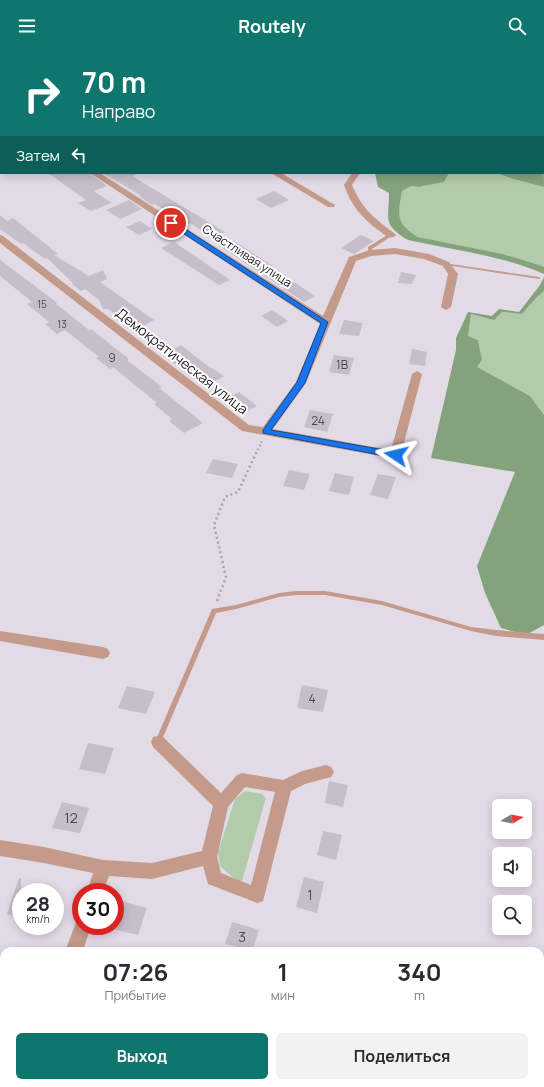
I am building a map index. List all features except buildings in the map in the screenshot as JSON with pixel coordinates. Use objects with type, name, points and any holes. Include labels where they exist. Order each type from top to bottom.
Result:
[{"type":"street","name":"Счастливая улица","points":[[96,174],[324,322]]},
{"type":"street","points":[[277,174],[331,205]]},
{"type":"street","points":[[355,174],[348,185],[360,210],[391,235]]},
{"type":"street","name":"Демократическая улица","points":[[0,238],[246,428],[396,455],[417,374]]},
{"type":"street","points":[[266,431],[301,383],[324,322],[352,259],[370,253],[395,251],[426,256],[446,264],[453,274],[446,307]]},
{"type":"street","points":[[0,636],[103,652]]},
{"type":"street","points":[[158,742],[221,804]]},
{"type":"street","points":[[284,787],[258,895],[214,878],[209,857],[221,804],[242,780],[284,787],[302,778],[326,772]]},
{"type":"street","points":[[0,848],[44,855],[103,868],[152,871],[209,857]]},
{"type":"street","points":[[98,883],[103,868]]},
{"type":"street","points":[[75,947],[80,935]]},
{"type":"lane","points":[[370,253],[370,248],[391,235]]},
{"type":"lane","points":[[446,264],[539,278]]},
{"type":"lane","points":[[158,742],[214,611],[236,607],[279,595],[296,593],[325,593],[382,603],[471,629],[496,633],[544,636]]},
{"type":"path","points":[[214,611],[226,577],[214,525],[225,497],[238,492],[266,431]]},
{"type":"green space","points":[[375,174],[448,174],[444,182],[419,187],[411,186],[402,191],[399,212],[402,223],[405,227],[418,237],[503,254],[539,265],[544,267],[544,274],[511,262],[408,240],[394,230],[391,225],[388,216],[389,193],[378,187]]},
{"type":"green space","points":[[448,174],[500,174],[544,187],[544,267],[503,254],[418,237],[405,227],[400,218],[399,212],[402,191],[411,186],[419,187],[444,182]]},
{"type":"green space","points":[[500,174],[544,174],[544,187]]},
{"type":"green space","points":[[544,277],[544,291],[522,314],[502,312],[494,320],[471,314],[468,336],[478,340],[482,360],[477,367],[530,396],[544,415],[544,625],[526,635],[501,628],[485,593],[477,566],[515,472],[431,458],[456,350],[456,338],[468,312],[492,316],[499,309],[519,312],[540,285]]},
{"type":"green space","points":[[544,291],[544,415],[530,396],[476,367],[482,360],[478,340],[468,336],[471,314],[494,319],[502,312],[522,314]]},
{"type":"green space","points":[[245,791],[262,794],[266,798],[242,881],[236,880],[220,866],[218,853],[235,799]]},
{"type":"route","points":[[171,223],[324,322],[301,383],[266,431],[396,455]]}]
